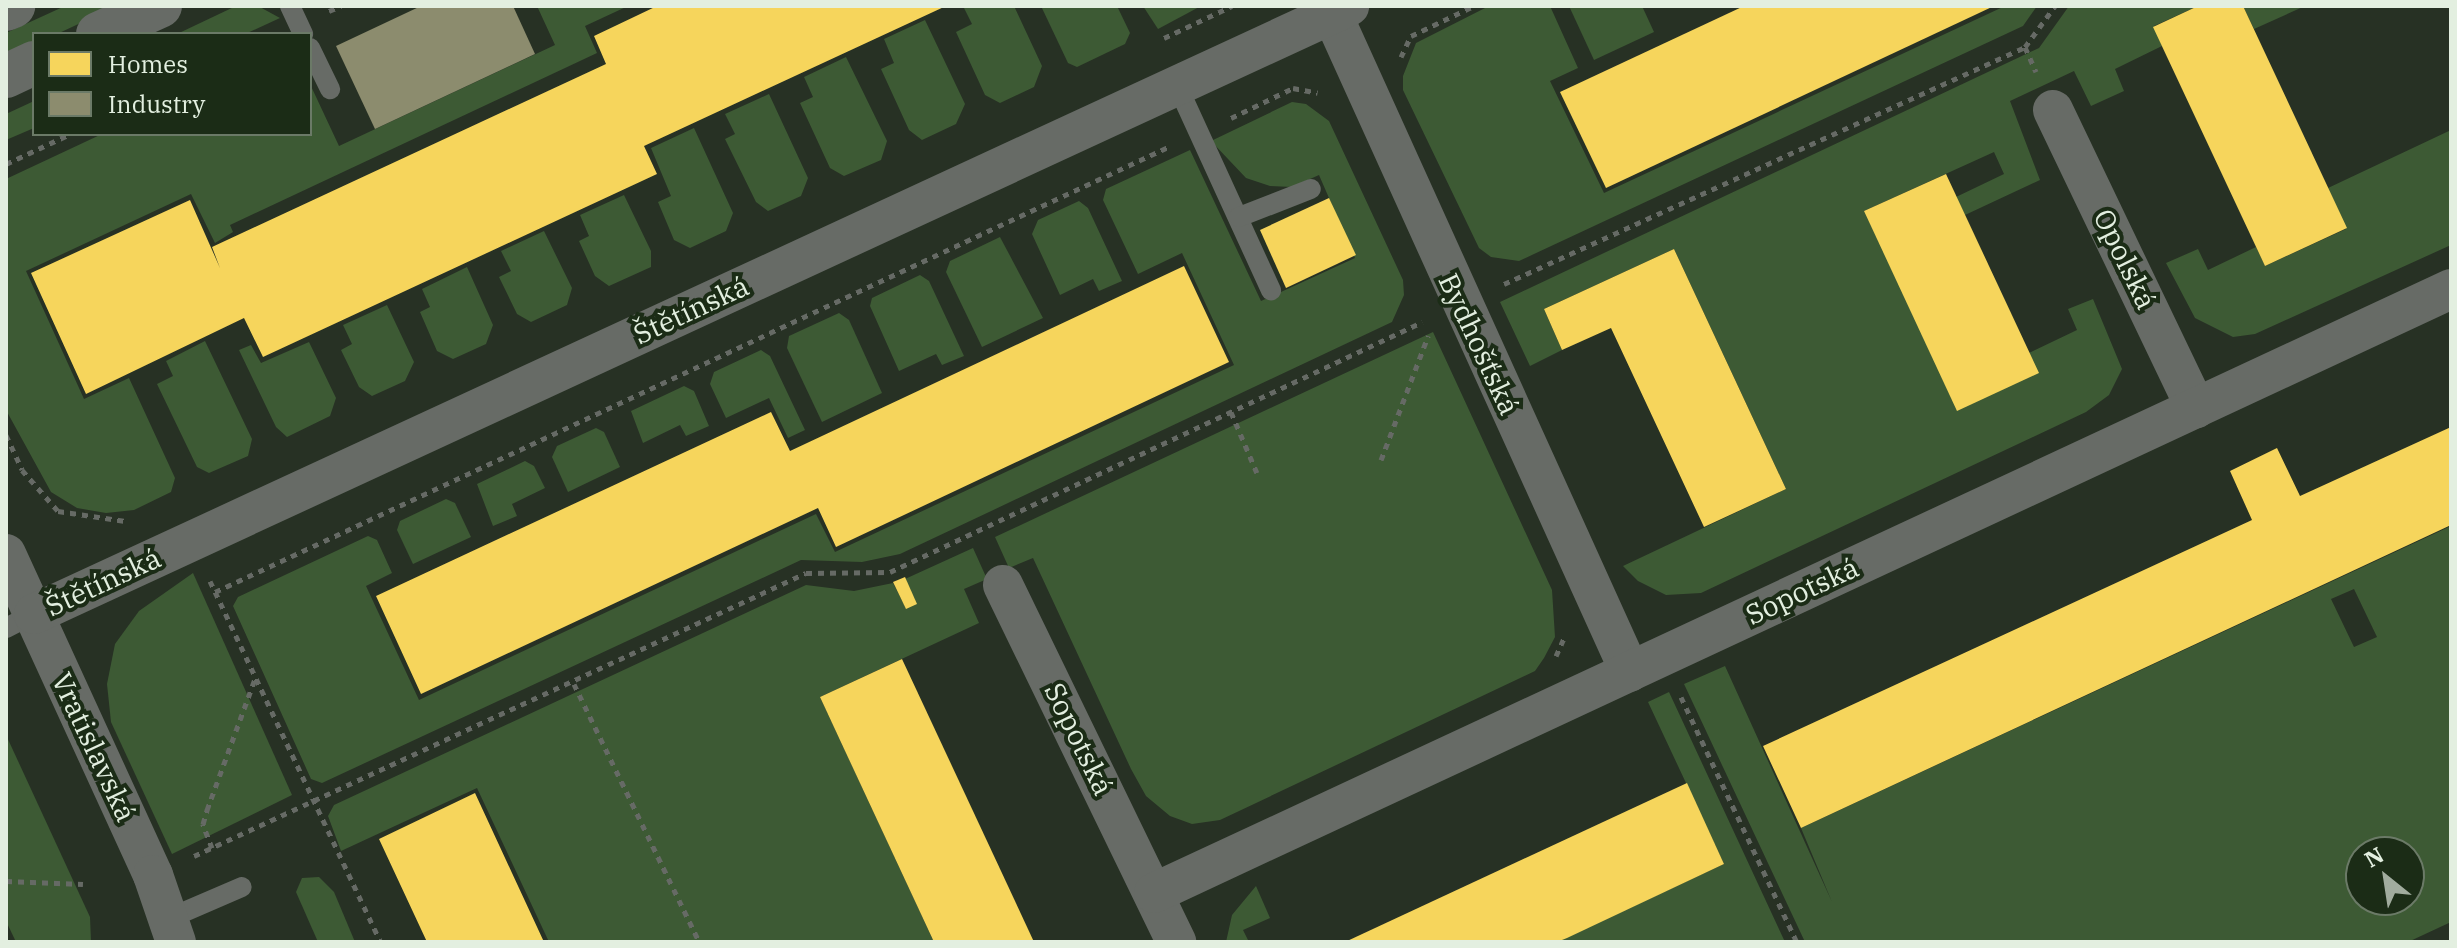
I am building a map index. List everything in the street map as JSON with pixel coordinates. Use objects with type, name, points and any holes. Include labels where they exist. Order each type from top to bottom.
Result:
[{"type":"street","points":[[6,9],[13,6]]},
{"type":"street","points":[[102,32],[160,6]]},
{"type":"street","name":"Bydhošťská","points":[[1340,10],[1447,310],[1646,664]]},
{"type":"street","name":"Štětínská","points":[[20,621],[1340,10]]},
{"type":"street","points":[[6,76],[32,64]]},
{"type":"street","name":"Opolská","points":[[2053,110],[2196,408]]},
{"type":"street","name":"Sopotská","points":[[1154,893],[2451,289]]},
{"type":"street","name":"Vratislavská","points":[[6,554],[20,621],[173,930]]},
{"type":"street","name":"Sopotská","points":[[1003,585],[1176,942]]},
{"type":"lane","points":[[290,6],[302,32]]},
{"type":"lane","points":[[312,52],[330,89]]},
{"type":"lane","points":[[1177,85],[1271,290]]},
{"type":"lane","points":[[1239,217],[1311,189]]},
{"type":"lane","points":[[173,930],[242,887]]},
{"type":"path","points":[[1149,45],[1232,6]]},
{"type":"path","points":[[184,861],[316,798],[574,684],[806,573],[890,572],[1447,310],[2025,47],[2055,6]]},
{"type":"path","points":[[215,592],[1293,88],[1326,99]]},
{"type":"path","points":[[6,164],[66,136]]},
{"type":"path","points":[[1381,460],[1447,310]]},
{"type":"path","points":[[1231,412],[1257,473]]},
{"type":"path","points":[[6,435],[22,470],[58,511],[122,522],[134,516]]},
{"type":"path","points":[[203,566],[316,798],[381,942]]},
{"type":"path","points":[[1552,666],[1565,639],[1565,624]]},
{"type":"path","points":[[1646,664],[1797,942]]},
{"type":"path","points":[[212,848],[203,824],[256,675]]},
{"type":"path","points":[[574,684],[699,942]]},
{"type":"path","points":[[6,881],[83,884]]},
{"type":"green space","points":[[65,6],[117,6],[61,32],[32,32],[32,46],[6,58],[6,33]]},
{"type":"green space","points":[[236,6],[258,6],[280,18],[249,32],[181,32]]},
{"type":"green space","points":[[537,6],[628,6],[585,26],[597,53],[230,225],[233,232],[215,243],[191,194],[26,271],[84,399],[129,378],[175,478],[171,492],[134,510],[106,513],[77,508],[51,492],[6,410],[6,179],[98,136],[312,136],[312,88],[339,146],[555,45]]},
{"type":"green space","points":[[963,6],[1014,6],[1042,66],[1034,87],[1000,103],[985,95],[956,32],[972,24]]},
{"type":"green space","points":[[1041,6],[1117,6],[1130,33],[1125,44],[1077,67],[1068,63]]},
{"type":"green space","points":[[1143,6],[1201,6],[1158,29]]},
{"type":"green space","points":[[1489,6],[1550,6],[1578,68],[1550,81],[1604,193],[2005,6],[2037,6],[2023,26],[1519,261],[1491,257],[1479,248],[1403,90],[1403,76],[1416,43]]},
{"type":"green space","points":[[1569,6],[1642,6],[1654,32],[1594,60]]},
{"type":"green space","points":[[2069,6],[2198,6],[2154,26],[2162,46],[2115,69],[2124,91],[2091,106],[2074,71],[2010,101],[2040,180],[1965,215],[1956,197],[2004,174],[1994,152],[1864,211],[2029,353],[2077,330],[2068,309],[2093,299],[2122,369],[2109,395],[2086,412],[1701,593],[1666,595],[1638,581],[1623,566],[1786,489],[1674,249],[1544,309],[1562,350],[1530,366],[1500,302],[2039,48]]},
{"type":"green space","points":[[2243,6],[2305,6],[2254,29]]},
{"type":"green space","points":[[925,20],[965,104],[956,124],[922,140],[909,130],[881,69],[894,63],[884,39]]},
{"type":"green space","points":[[846,57],[887,141],[881,160],[844,176],[830,168],[800,103],[813,97],[804,77]]},
{"type":"green space","points":[[769,94],[808,178],[801,196],[768,211],[756,202],[725,139],[735,134],[725,114]]},
{"type":"green space","points":[[32,102],[32,129],[6,140],[6,114]]},
{"type":"green space","points":[[1292,102],[1306,104],[1329,121],[1403,280],[1404,295],[1392,322],[900,554],[862,562],[801,560],[322,783],[311,779],[233,606],[238,597],[368,536],[377,540],[392,573],[366,586],[419,700],[816,514],[835,552],[1234,365],[1182,253],[1138,274],[1103,200],[1106,189],[1190,150],[1261,301],[1355,258],[1319,175],[1292,187],[1270,186],[1246,178],[1211,141]]},
{"type":"green space","points":[[694,128],[733,213],[726,231],[690,248],[674,240],[658,202],[671,196],[651,148]]},
{"type":"green space","points":[[2451,130],[2451,245],[2255,334],[2233,337],[2195,318],[2166,263],[2198,249],[2208,270],[2256,247],[2265,266],[2346,229],[2328,188]]},
{"type":"green space","points":[[624,195],[651,251],[651,267],[609,286],[595,276],[579,241],[589,236],[580,215]]},
{"type":"green space","points":[[1079,201],[1088,208],[1122,281],[1099,291],[1093,279],[1060,295],[1032,234],[1038,220]]},
{"type":"green space","points":[[544,231],[572,288],[567,305],[531,322],[517,314],[499,277],[511,271],[501,251]]},
{"type":"green space","points":[[1000,237],[1043,318],[982,347],[946,272],[950,261]]},
{"type":"green space","points":[[467,267],[493,325],[486,344],[453,359],[437,351],[420,312],[430,307],[422,289]]},
{"type":"green space","points":[[920,275],[929,281],[964,356],[942,365],[936,354],[899,371],[870,306],[872,298]]},
{"type":"green space","points":[[387,305],[414,362],[405,381],[372,396],[359,387],[341,350],[352,344],[343,325]]},
{"type":"green space","points":[[839,313],[849,320],[882,393],[822,422],[787,348],[789,336]]},
{"type":"green space","points":[[1433,332],[1552,590],[1555,637],[1544,658],[1535,671],[1220,820],[1192,824],[1170,816],[1146,796],[1131,769],[1033,558],[1009,568],[995,537]]},
{"type":"green space","points":[[205,341],[252,439],[248,456],[209,473],[197,467],[157,384],[173,376],[166,361]]},
{"type":"green space","points":[[309,342],[336,398],[330,416],[287,437],[276,427],[239,350],[251,345],[261,363]]},
{"type":"green space","points":[[761,350],[770,356],[805,430],[788,438],[769,398],[726,418],[710,384],[714,372]]},
{"type":"green space","points":[[684,386],[694,391],[709,426],[686,436],[680,425],[643,443],[631,411]]},
{"type":"green space","points":[[596,428],[604,432],[620,467],[568,492],[552,457],[557,446]]},
{"type":"green space","points":[[525,461],[534,466],[545,488],[512,504],[517,516],[493,526],[477,484]]},
{"type":"green space","points":[[446,499],[455,503],[471,537],[413,564],[397,530],[400,521]]},
{"type":"green space","points":[[2451,526],[2451,922],[2408,942],[1805,942],[1684,684],[1725,666],[1832,902],[1801,828]],"holes":[[[2354,589],[2377,637],[2354,647],[2331,599]]]},
{"type":"green space","points":[[973,548],[987,579],[964,589],[979,623],[820,697],[934,942],[549,942],[477,788],[341,851],[328,816],[334,805],[806,585],[854,591],[893,583],[906,608],[916,603],[905,579]]},
{"type":"green space","points":[[193,573],[292,795],[172,854],[111,722],[107,684],[115,644],[139,611]]},
{"type":"green space","points":[[1669,692],[1785,942],[1556,942],[1724,864],[1648,702]]},
{"type":"green space","points":[[6,735],[90,917],[91,942],[16,942],[6,921]]},
{"type":"green space","points":[[319,877],[334,892],[355,942],[318,942],[296,892],[302,878]]},
{"type":"green space","points":[[1256,886],[1270,918],[1243,930],[1249,942],[1226,942],[1232,915]]},
{"type":"building: Homes","points":[[657,6],[946,6],[644,146],[657,174],[263,357],[244,318],[86,394],[31,273],[190,200],[220,268],[212,247],[606,64],[594,36]]},
{"type":"building: Homes","points":[[1744,6],[1994,6],[1606,188],[1560,92]]},
{"type":"building: Homes","points":[[2198,6],[2243,6],[2347,228],[2265,266],[2153,27]]},
{"type":"building: Homes","points":[[1946,174],[2039,373],[1957,411],[1864,211]]},
{"type":"building: Homes","points":[[1329,198],[1356,255],[1286,288],[1260,230]]},
{"type":"building: Homes","points":[[1674,249],[1786,489],[1704,527],[1611,328],[1562,350],[1544,309]]},
{"type":"building: Homes","points":[[1184,266],[1229,362],[836,547],[818,508],[421,694],[376,596],[771,412],[790,451]]},
{"type":"building: Homes","points":[[2451,427],[2451,525],[1801,828],[1763,746],[2252,520],[2230,471],[2277,448],[2300,496]]},
{"type":"building: Homes","points":[[905,577],[917,604],[906,609],[893,582]]},
{"type":"building: Homes","points":[[902,659],[1034,942],[934,942],[820,697]]},
{"type":"building: Homes","points":[[1687,783],[1724,864],[1567,938],[1557,942],[1345,942]]},
{"type":"building: Homes","points":[[475,793],[544,942],[427,942],[379,839]]},
{"type":"building: Industry","points":[[421,6],[513,6],[535,54],[375,129],[336,46]]}]
